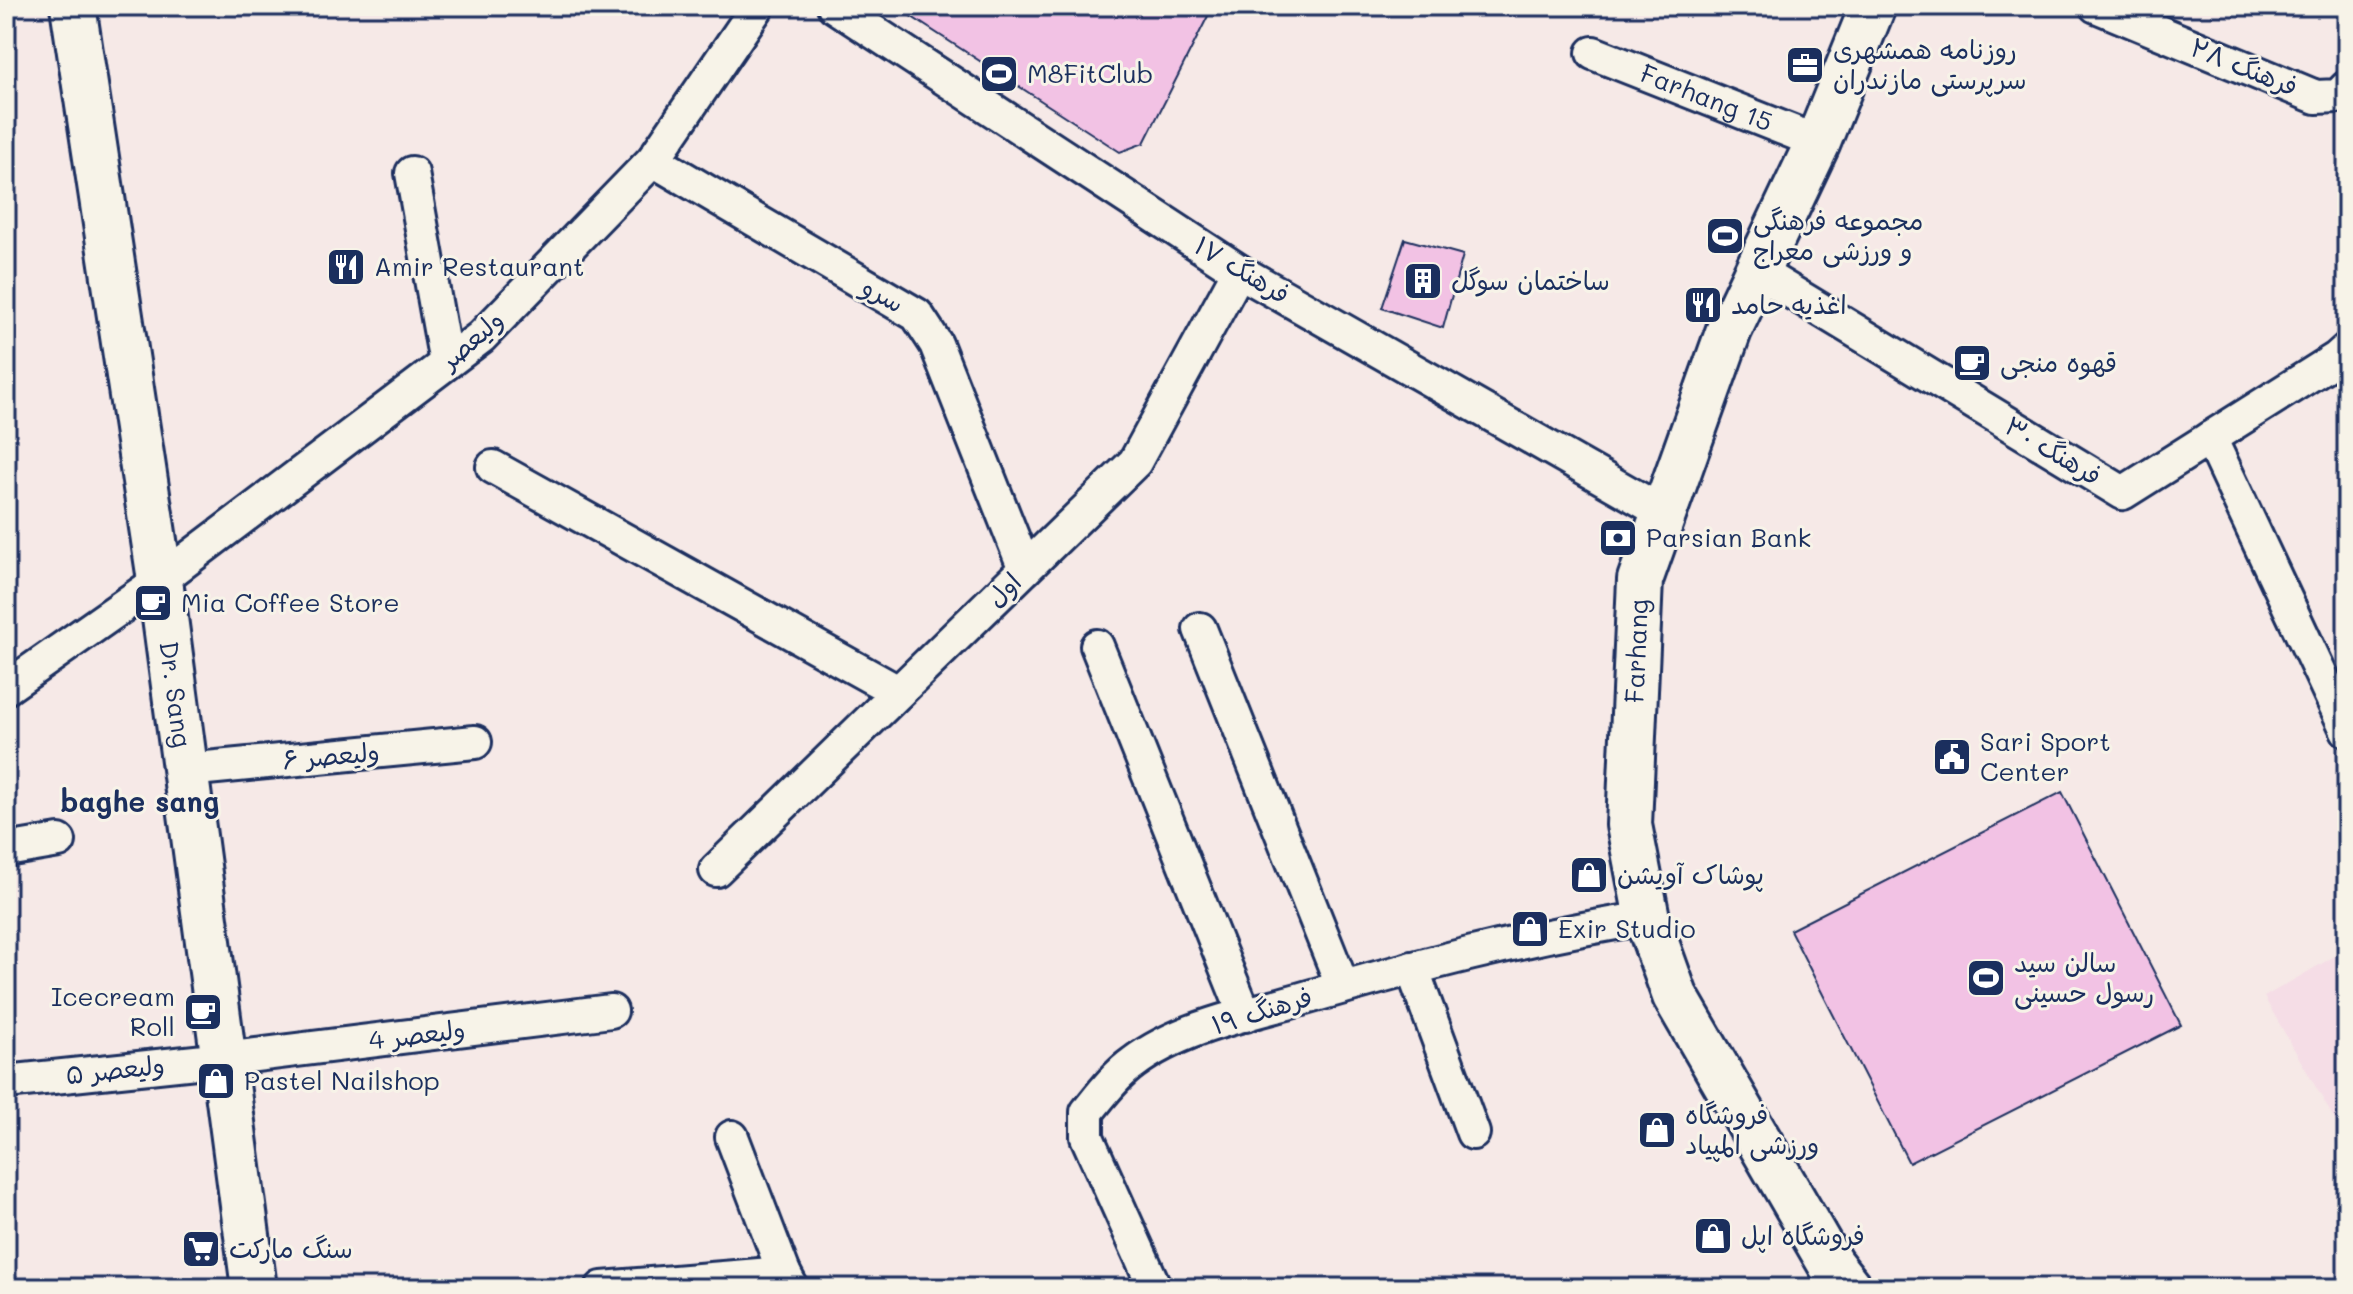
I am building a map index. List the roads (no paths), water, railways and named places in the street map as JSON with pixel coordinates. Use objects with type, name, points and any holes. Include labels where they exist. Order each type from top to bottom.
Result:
[{"type":"main road","name":"Dr. Sang","points":[[73,6],[160,580],[254,1288]]},
{"type":"main road","name":"Farhang","points":[[1849,1288],[1831,1265],[1675,996],[1647,918],[1629,825],[1640,580],[1729,330],[1818,142],[1868,7]]},
{"type":"street","name":"ولیعصر","points":[[6,688],[160,580],[481,337],[653,160],[758,6]]},
{"type":"street","name":"فرهنگ ۱۷","points":[[834,6],[1239,271],[1664,513]]},
{"type":"street","name":"فرهنگ ۲۸","points":[[2096,6],[2316,97],[2338,96],[2347,87]]},
{"type":"street","name":"Farhang 15","points":[[1593,53],[1818,142]]},
{"type":"street","name":"سرو","points":[[653,160],[917,315],[936,344],[1025,569]]},
{"type":"street","points":[[412,173],[446,363]]},
{"type":"street","name":"فرهنگ ۳۰","points":[[1755,270],[2123,493],[2347,349]]},
{"type":"street","name":"اول","points":[[716,870],[1135,462],[1239,271]]},
{"type":"street","points":[[2210,438],[2347,730]]},
{"type":"street","points":[[493,467],[898,692]]},
{"type":"street","points":[[1200,629],[1343,987]]},
{"type":"street","points":[[1097,646],[1245,1015]]},
{"type":"street","name":"ولیعصر ۶","points":[[186,770],[475,742]]},
{"type":"street","points":[[6,850],[59,841]]},
{"type":"street","name":"فرهنگ ۱۹","points":[[1155,1288],[1087,1137],[1087,1112],[1133,1063],[1178,1038],[1343,987],[1567,930],[1647,918]]},
{"type":"street","points":[[1412,968],[1473,1133]]},
{"type":"street","name":"ولیعصر 4","points":[[224,1059],[611,1011]]},
{"type":"street","name":"ولیعصر ۵","points":[[6,1082],[224,1059]]},
{"type":"street","points":[[602,1288],[788,1280],[732,1137]]},
{"type":"place","name":"روزنامه همشهری سرپرستی مازندران","points":[[1805,65]]},
{"type":"place","name":"M8FitClub","points":[[999,74]]},
{"type":"place","name":"مجموعه فرهنگی و ورزشی معراج","points":[[1725,236]]},
{"type":"place","name":"Amir Restaurant","points":[[346,267]]},
{"type":"place","name":"ساختمان سوگل","points":[[1423,281]]},
{"type":"place","name":"اغذیه حامد","points":[[1703,305]]},
{"type":"place","name":"قهوه منجی","points":[[1972,363]]},
{"type":"place","name":"Parsian Bank","points":[[1618,538]]},
{"type":"place","name":"Mia Coffee Store","points":[[153,603]]},
{"type":"place","name":"Sari Sport Center","points":[[1952,757]]},
{"type":"place","name":"پوشاک آویشن","points":[[1589,875]]},
{"type":"place","name":"Exir Studio","points":[[1530,929]]},
{"type":"place","name":"سالن سید رسول حسینی","points":[[1986,978]]},
{"type":"place","name":"Icecream Roll","points":[[203,1012]]},
{"type":"place","name":"Pastel Nailshop","points":[[216,1081]]},
{"type":"place","name":"فروشگاه ورزشی المپیاد","points":[[1657,1130]]},
{"type":"place","name":"فروشگاه اپل","points":[[1713,1236]]},
{"type":"place","name":"سنگ مارکت","points":[[201,1249]]},
{"type":"district","name":"baghe sang","points":[[140,802]]}]
